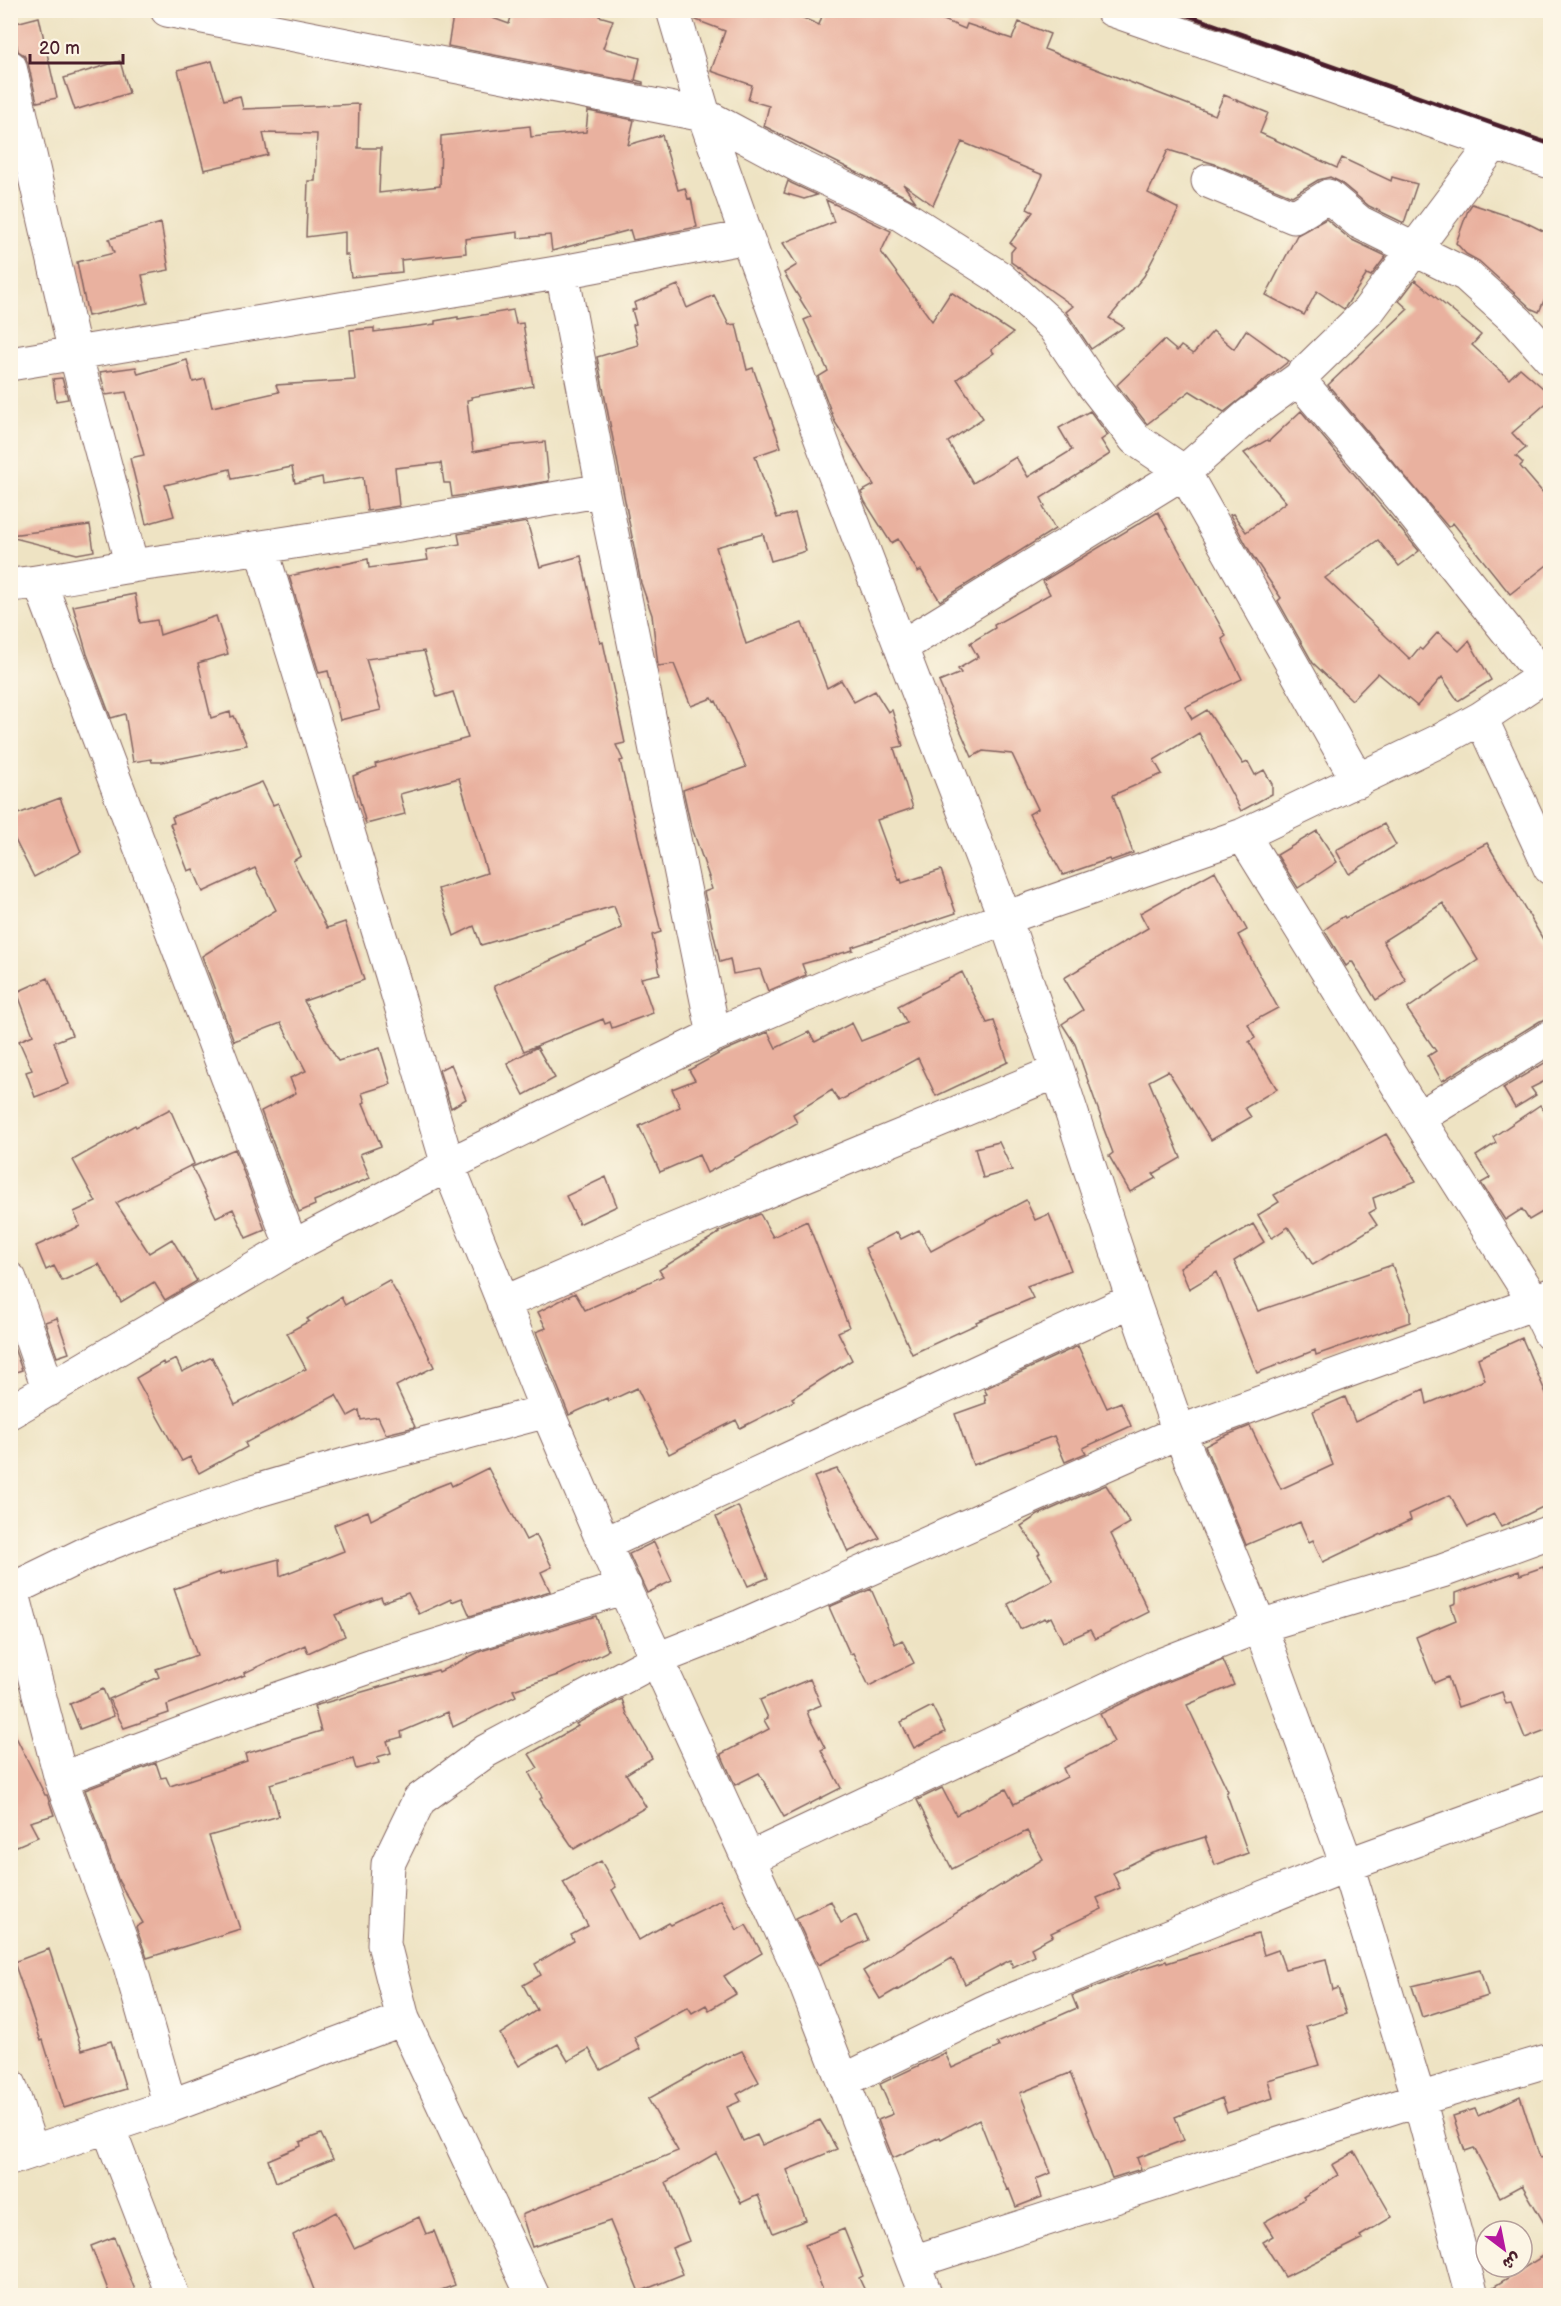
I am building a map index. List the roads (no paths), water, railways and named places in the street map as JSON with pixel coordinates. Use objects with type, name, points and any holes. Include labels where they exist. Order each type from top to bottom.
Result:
[{"type":"street","points":[[167,10],[704,115],[799,166],[900,214],[999,277],[1053,326],[1090,381],[1135,439],[1184,472],[1358,782]]},
{"type":"street","points":[[673,10],[704,115],[747,237],[826,453],[1005,918],[1179,1432],[1260,1626],[1347,1865],[1419,2099],[1472,2295]]},
{"type":"street","points":[[1112,10],[1551,162]]},
{"type":"street","points":[[10,67],[22,177],[75,353],[132,566]]},
{"type":"street","points":[[901,647],[1184,472],[1250,414],[1298,379],[1368,311],[1495,142]]},
{"type":"street","points":[[1208,181],[1294,217],[1328,196],[1359,222],[1466,275],[1518,322],[1551,357]]},
{"type":"street","points":[[10,364],[562,272],[747,237]]},
{"type":"street","points":[[562,272],[603,490],[714,1035]]},
{"type":"street","points":[[10,1412],[292,1247],[448,1165],[714,1035],[846,978],[1005,918],[1243,835],[1358,782],[1482,718],[1547,674],[1298,379]]},
{"type":"street","points":[[292,1247],[25,584],[261,548],[603,490]]},
{"type":"street","points":[[261,548],[392,972],[448,1165],[547,1411],[604,1544],[803,1978],[926,2295]]},
{"type":"street","points":[[1482,718],[1551,868]]},
{"type":"street","points":[[1243,835],[1418,1118],[1543,1299],[1551,1334]]},
{"type":"street","points":[[1418,1118],[1551,1037]]},
{"type":"street","points":[[503,1303],[658,1236],[1058,1071]]},
{"type":"street","points":[[10,1279],[49,1390]]},
{"type":"street","points":[[533,2295],[403,2019],[384,1944],[388,1864],[419,1800],[486,1751],[657,1659],[741,1626],[1179,1432],[1543,1299]]},
{"type":"street","points":[[604,1544],[1133,1300]]},
{"type":"street","points":[[170,2106],[128,1959],[61,1779],[12,1585],[171,1519],[333,1468],[547,1411]]},
{"type":"street","points":[[748,1859],[1155,1667],[1260,1626],[1442,1571],[1551,1532]]},
{"type":"street","points":[[61,1779],[223,1718],[381,1663],[625,1587]]},
{"type":"street","points":[[843,2082],[992,2008],[1347,1865],[1551,1791]]},
{"type":"street","points":[[10,2085],[21,2155],[170,2106],[403,2019]]},
{"type":"street","points":[[913,2262],[1419,2099],[1551,2060]]},
{"type":"street","points":[[108,2127],[173,2295]]},
{"type":"railway","points":[[1173,10],[1550,144]]}]
